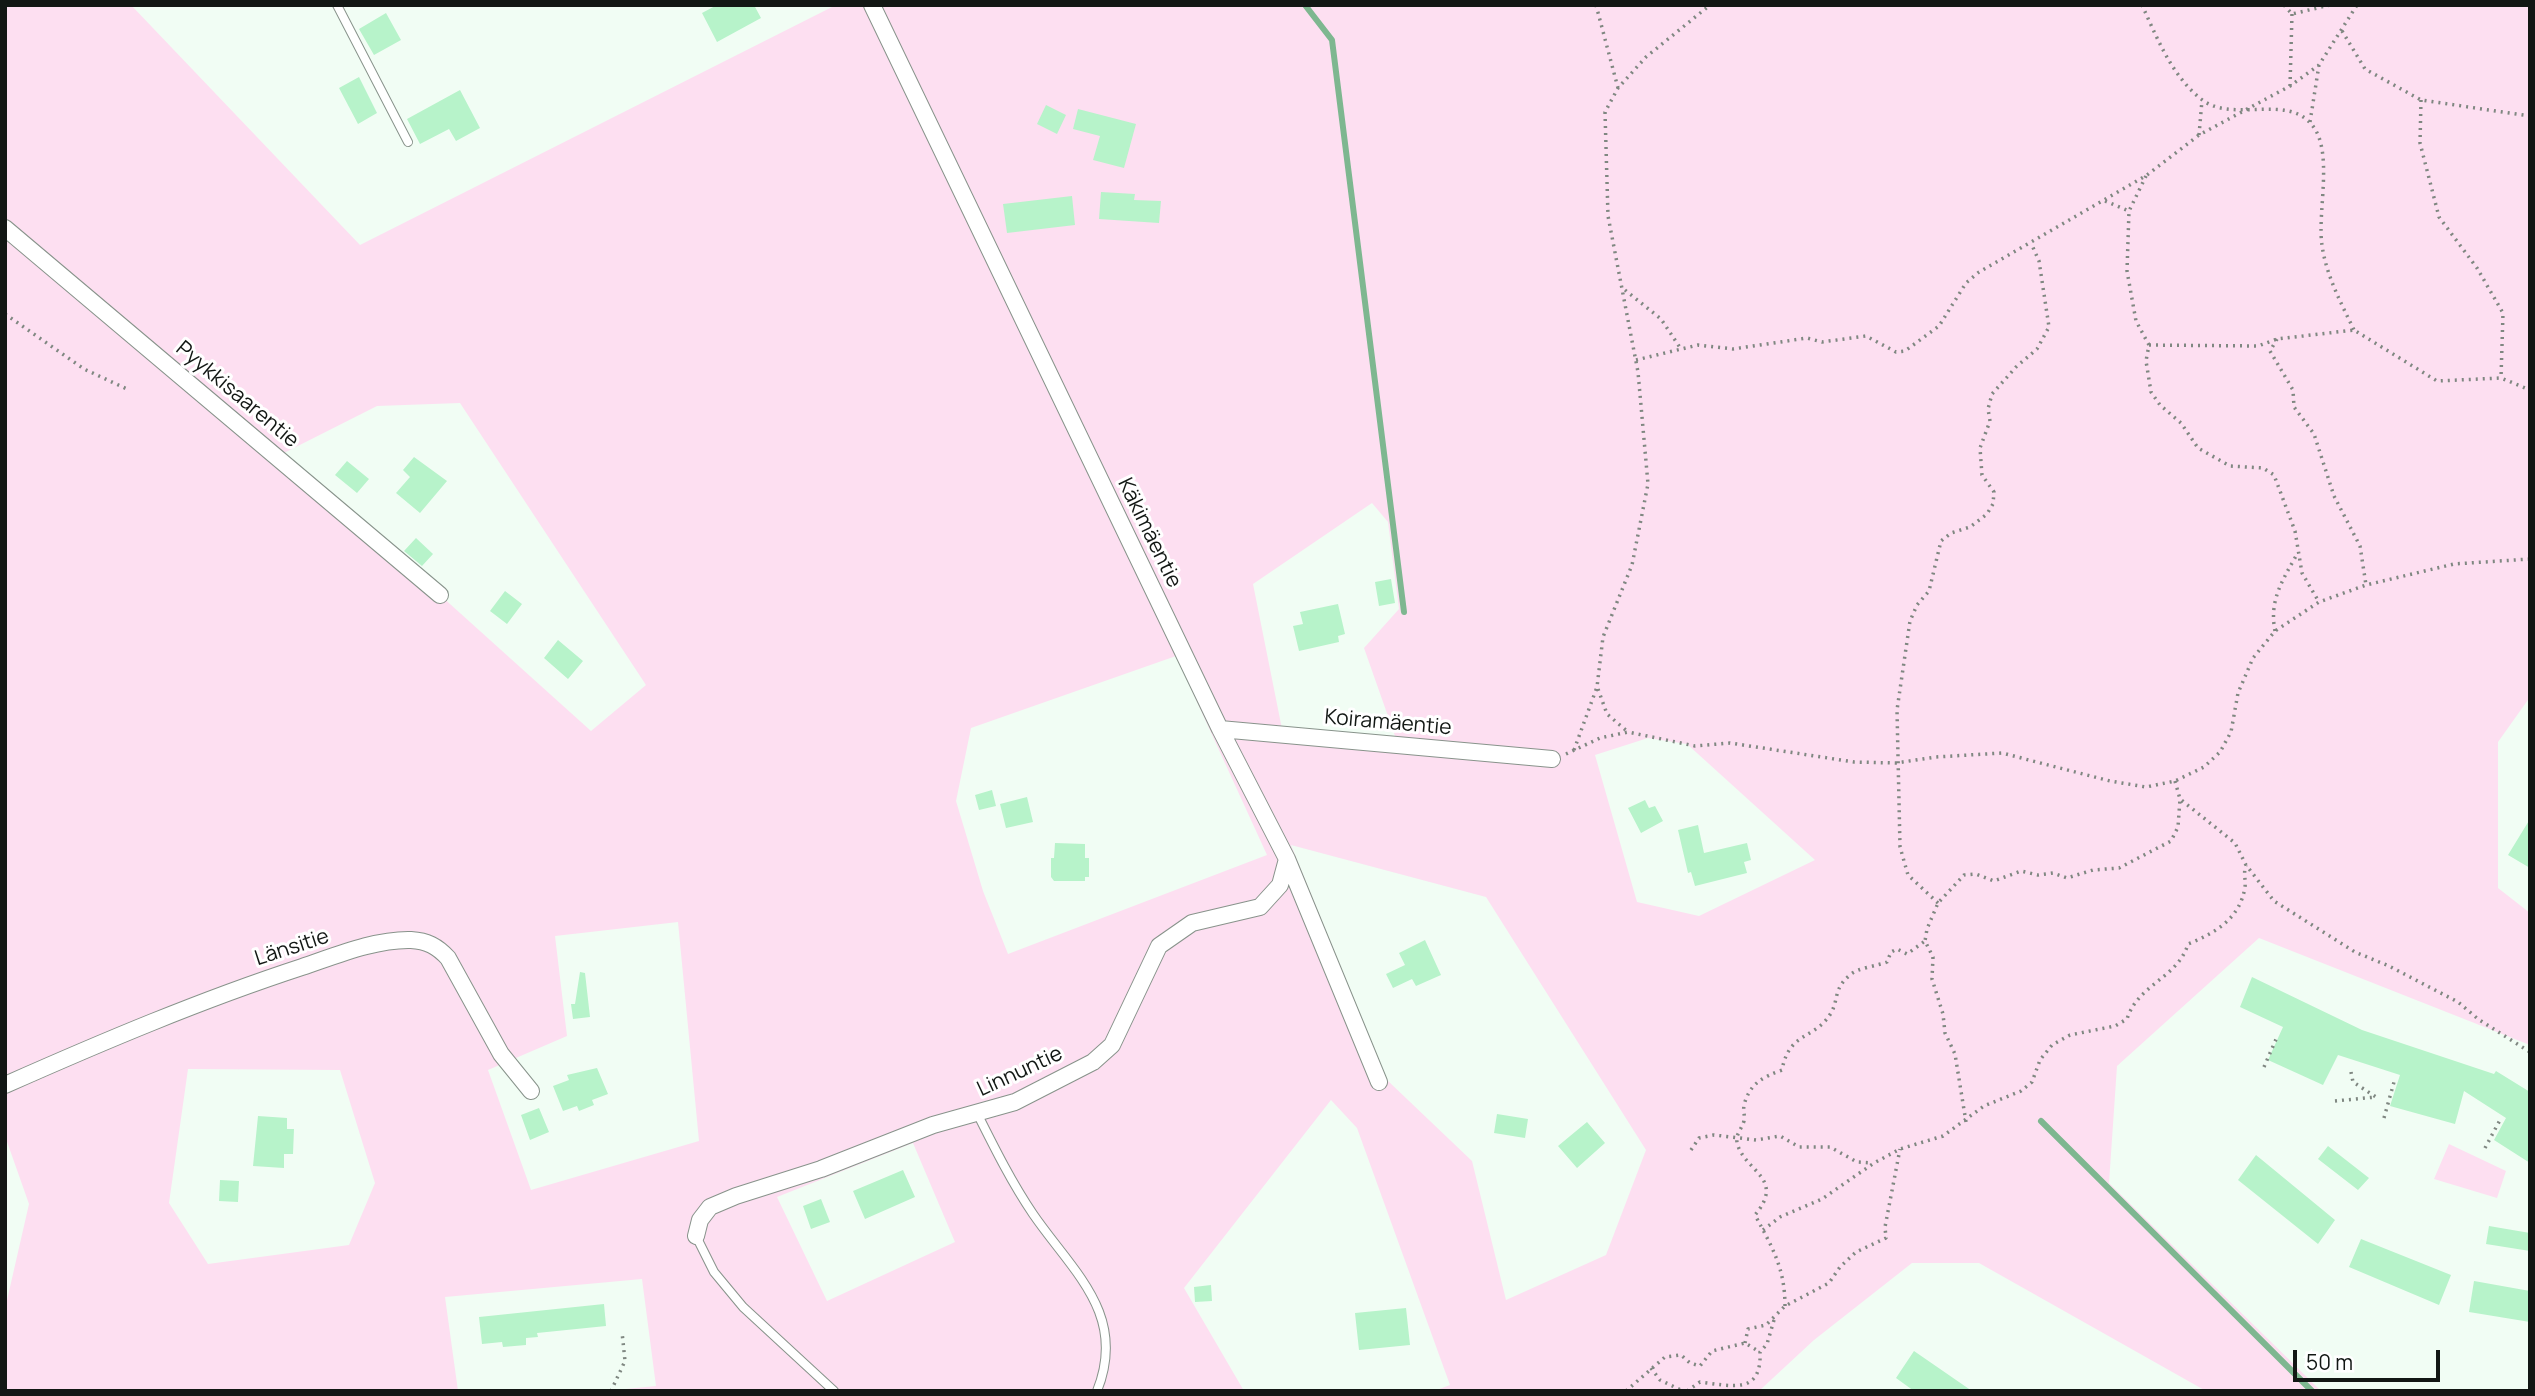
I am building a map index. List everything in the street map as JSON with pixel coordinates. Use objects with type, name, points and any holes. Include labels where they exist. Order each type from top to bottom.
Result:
[{"type":"street","name":"Käkimäentie","points":[[872,5],[1220,729],[1287,859],[1379,1082]]},
{"type":"street","name":"Pyykkisaarentie","points":[[5,228],[440,595]]},
{"type":"street","name":"Koiramäentie","points":[[1220,729],[1552,759]]},
{"type":"street","name":"Linnuntie","points":[[696,1236],[700,1220],[710,1207],[821,1169],[933,1125],[978,1115],[1016,1102],[1093,1062],[1112,1045],[1160,946],[1192,923],[1260,907],[1280,886],[1287,859]]},
{"type":"street","name":"Länsitie","points":[[5,1085],[252,983],[340,954],[409,940],[426,942],[439,948],[448,958],[501,1054],[531,1091]]},
{"type":"lane","points":[[337,5],[408,142]]},
{"type":"lane","points":[[978,1115],[1002,1163],[1034,1216],[1069,1259],[1099,1309],[1108,1350],[1097,1391]]},
{"type":"lane","points":[[696,1236],[714,1272],[743,1307],[834,1391]]},
{"type":"path","points":[[1596,5],[1618,88]]},
{"type":"path","points":[[1574,750],[1597,687],[1603,637],[1632,565],[1648,484],[1636,360],[1608,216],[1603,134],[1605,112],[1618,88],[1646,57],[1710,5]]},
{"type":"path","points":[[2142,5],[2167,60],[2202,100],[2240,111],[2282,110],[2310,122],[2318,133],[2322,164],[2322,248],[2333,285],[2354,330],[2437,381],[2501,378],[2530,390]]},
{"type":"path","points":[[2284,5],[2292,14],[2290,86]]},
{"type":"path","points":[[2292,14],[2330,5]]},
{"type":"path","points":[[1636,360],[1658,357],[1698,345],[1733,349],[1807,338],[1822,342],[1866,336],[1896,352],[1905,351],[1939,326],[1966,283],[2147,174],[2199,135],[2290,86],[2319,65],[2357,5]]},
{"type":"path","points":[[2342,31],[2365,69],[2421,100],[2530,116]]},
{"type":"path","points":[[2310,122],[2319,65]]},
{"type":"path","points":[[2199,135],[2202,100]]},
{"type":"path","points":[[2421,100],[2420,143],[2439,217],[2477,268],[2503,313],[2501,378]]},
{"type":"path","points":[[2147,174],[2129,211],[2127,271],[2136,321],[2149,345],[2146,361],[2151,392],[2160,405],[2181,423],[2199,448],[2231,466],[2263,468],[2274,475],[2295,531],[2296,556],[2302,573],[2319,602]]},
{"type":"path","points":[[2103,200],[2129,211]]},
{"type":"path","points":[[1938,903],[1908,875],[1900,847],[1896,763],[1900,733],[1897,710],[1910,621],[1917,605],[1929,592],[1941,541],[1951,533],[1970,527],[1987,514],[1993,504],[1994,492],[1982,475],[1980,448],[1990,421],[1988,408],[1992,394],[2016,367],[2037,349],[2049,327],[2039,261],[2031,243]]},
{"type":"path","points":[[1624,289],[1661,319],[1681,349]]},
{"type":"path","points":[[5,314],[84,369],[127,389]]},
{"type":"path","points":[[2149,345],[2258,346],[2277,339],[2354,330]]},
{"type":"path","points":[[2277,339],[2270,351],[2293,390],[2294,407],[2314,434],[2334,496],[2360,546],[2366,585]]},
{"type":"path","points":[[2275,631],[2272,616],[2276,592],[2296,556]]},
{"type":"path","points":[[1552,759],[1600,738],[1628,732],[1695,746],[1731,743],[1854,762],[1896,763],[1937,757],[2002,753],[2109,781],[2146,787],[2175,780],[2204,767],[2220,752],[2231,732],[2238,693],[2253,658],[2275,631],[2319,602],[2366,585],[2454,564],[2530,559]]},
{"type":"path","points":[[1597,687],[1607,714],[1628,732]]},
{"type":"path","points":[[1966,1122],[1955,1054],[1945,1032],[1931,979],[1933,957],[1925,942],[1927,929],[1938,903],[1964,875],[1976,874],[1994,881],[2021,871],[2038,875],[2053,873],[2067,878],[2093,870],[2119,868],[2171,841],[2178,827],[2180,799],[2175,780]]},
{"type":"path","points":[[2180,799],[2235,843],[2246,865],[2274,901],[2355,952],[2389,966],[2458,1002],[2478,1019],[2530,1052]]},
{"type":"path","points":[[1763,1230],[1780,1217],[1822,1199],[1874,1163],[1900,1149],[1943,1136],[1966,1122],[1984,1106],[2021,1091],[2032,1082],[2040,1060],[2052,1045],[2070,1035],[2115,1026],[2127,1019],[2133,1001],[2184,957],[2188,944],[2206,937],[2233,918],[2245,886],[2243,875],[2246,865]]},
{"type":"path","points":[[1785,1306],[1785,1287],[1775,1249],[1755,1215],[1764,1203],[1766,1189],[1757,1168],[1739,1149],[1736,1137],[1745,1118],[1743,1108],[1748,1093],[1759,1079],[1782,1070],[1784,1058],[1795,1041],[1823,1024],[1832,1011],[1835,992],[1852,972],[1887,962],[1891,952],[1897,949],[1908,954],[1925,942]]},
{"type":"path","points":[[2264,1067],[2277,1037]]},
{"type":"path","points":[[2335,1101],[2376,1097],[2353,1083],[2351,1072]]},
{"type":"path","points":[[2384,1118],[2394,1082]]},
{"type":"path","points":[[2485,1148],[2500,1120]]},
{"type":"path","points":[[1691,1150],[1699,1138],[1714,1135],[1756,1140],[1780,1136],[1799,1147],[1830,1147],[1857,1162],[1874,1163]]},
{"type":"path","points":[[1745,1343],[1748,1329],[1766,1325],[1774,1320],[1785,1306],[1829,1283],[1840,1267],[1856,1252],[1886,1238],[1885,1227],[1900,1149]]},
{"type":"path","points":[[1651,1368],[1661,1380],[1685,1391],[1700,1382],[1737,1387],[1751,1382],[1760,1368],[1760,1352],[1767,1345],[1774,1320]]},
{"type":"path","points":[[611,1391],[625,1361],[622,1332]]},
{"type":"path","points":[[1626,1391],[1651,1368],[1675,1354],[1700,1366],[1713,1351],[1745,1343],[1760,1352]]},
{"type":"path","points":[[1751,1382],[1752,1391]]},
{"type":"shaded area","points":[[5,5],[131,5],[360,245],[836,5],[2530,5],[2530,697],[2498,742],[2498,888],[2530,913],[2530,1045],[2259,938],[2117,1066],[2109,1183],[2321,1391],[2206,1391],[1979,1263],[1912,1263],[1814,1340],[1759,1391],[1434,1391],[1450,1385],[1357,1128],[1331,1100],[1184,1288],[1244,1391],[605,1391],[656,1386],[642,1279],[445,1297],[458,1391],[5,1391],[5,1309],[29,1204],[5,1136]],"holes":[[[460,403],[646,685],[591,731],[440,595],[278,456],[377,406]],[[1372,503],[1388,522],[1399,609],[1364,648],[1395,736],[1282,729],[1253,584]],[[1176,656],[1267,855],[1008,954],[983,891],[956,801],[971,728]],[[1648,738],[1687,744],[1815,860],[1699,916],[1637,902],[1595,755]],[[1291,845],[1486,897],[1646,1150],[1606,1255],[1506,1300],[1472,1161],[1387,1080]],[[678,922],[699,1141],[531,1190],[488,1070],[567,1036],[555,936]],[[188,1069],[340,1070],[375,1183],[349,1245],[208,1264],[169,1203]],[[913,1143],[955,1242],[827,1301],[777,1197]]]},
{"type":"shaded area","points":[[2449,1144],[2506,1171],[2497,1198],[2434,1179]]},
{"type":"building","points":[[717,5],[754,5],[761,18],[717,42],[702,13]]},
{"type":"building","points":[[386,13],[401,40],[374,55],[359,29]]},
{"type":"building","points":[[359,77],[377,113],[358,124],[339,88]]},
{"type":"building","points":[[460,90],[480,128],[456,141],[449,129],[420,144],[407,119]]},
{"type":"building","points":[[1046,105],[1066,115],[1057,134],[1037,124]]},
{"type":"building","points":[[1078,109],[1136,124],[1124,168],[1093,160],[1100,136],[1073,129]]},
{"type":"building","points":[[1101,192],[1135,194],[1134,200],[1161,201],[1159,223],[1099,219]]},
{"type":"building","points":[[1072,196],[1075,225],[1007,233],[1003,204]]},
{"type":"building","points":[[414,457],[447,481],[420,513],[396,493],[410,477],[403,470]]},
{"type":"building","points":[[347,461],[369,479],[357,493],[335,475]]},
{"type":"building","points":[[416,538],[433,554],[422,566],[404,551]]},
{"type":"building","points":[[1391,579],[1395,603],[1379,606],[1375,582]]},
{"type":"building","points":[[505,591],[522,604],[507,624],[490,611]]},
{"type":"building","points":[[1338,604],[1345,634],[1338,636],[1339,642],[1299,651],[1293,626],[1303,624],[1300,612]]},
{"type":"building","points":[[558,640],[583,661],[568,679],[544,658]]},
{"type":"building","points":[[992,790],[996,806],[979,810],[975,795]]},
{"type":"building","points":[[1027,797],[1033,822],[1006,828],[1000,804]]},
{"type":"building","points":[[1645,800],[1649,808],[1655,806],[1663,821],[1641,833],[1628,808]]},
{"type":"building","points":[[2530,819],[2530,868],[2508,855]]},
{"type":"building","points":[[1698,825],[1704,853],[1747,843],[1751,860],[1744,862],[1747,873],[1695,886],[1691,872],[1688,873],[1678,830]]},
{"type":"building","points":[[1055,843],[1085,844],[1085,858],[1089,858],[1089,877],[1085,877],[1085,881],[1054,881],[1051,877],[1051,858],[1054,858]]},
{"type":"building","points":[[1425,940],[1441,975],[1416,986],[1412,979],[1393,988],[1386,974],[1405,965],[1399,953]]},
{"type":"building","points":[[580,972],[585,973],[590,1017],[573,1019],[571,1004],[575,1004]]},
{"type":"building","points":[[2252,977],[2362,1030],[2494,1074],[2496,1071],[2530,1092],[2530,1163],[2494,1140],[2506,1118],[2464,1091],[2455,1124],[2390,1106],[2400,1075],[2338,1055],[2323,1085],[2268,1060],[2283,1027],[2240,1007]]},
{"type":"building","points":[[597,1068],[608,1094],[592,1100],[594,1105],[579,1111],[577,1106],[563,1111],[553,1086],[569,1080],[567,1075]]},
{"type":"building","points":[[539,1108],[549,1132],[530,1140],[521,1115]]},
{"type":"building","points":[[1497,1114],[1528,1119],[1525,1138],[1494,1133]]},
{"type":"building","points":[[258,1116],[287,1118],[287,1129],[294,1129],[293,1154],[284,1154],[284,1168],[253,1166]]},
{"type":"building","points":[[1587,1122],[1605,1143],[1577,1168],[1558,1146]]},
{"type":"building","points":[[2328,1146],[2369,1178],[2358,1190],[2318,1159]]},
{"type":"building","points":[[2256,1155],[2335,1220],[2318,1244],[2238,1180]]},
{"type":"building","points":[[903,1170],[915,1197],[865,1219],[853,1191]]},
{"type":"building","points":[[220,1180],[239,1181],[238,1202],[219,1201]]},
{"type":"building","points":[[821,1199],[830,1222],[811,1229],[803,1206]]},
{"type":"building","points":[[2489,1226],[2530,1233],[2530,1251],[2486,1244]]},
{"type":"building","points":[[2361,1239],[2451,1275],[2439,1305],[2349,1267]]},
{"type":"building","points":[[2474,1281],[2530,1291],[2530,1322],[2469,1312]]},
{"type":"building","points":[[1211,1285],[1212,1301],[1195,1302],[1194,1287]]},
{"type":"building","points":[[604,1304],[606,1326],[537,1333],[538,1337],[526,1338],[526,1345],[503,1347],[502,1342],[482,1344],[479,1317]]},
{"type":"building","points":[[1406,1308],[1410,1345],[1359,1350],[1355,1313]]},
{"type":"building","points":[[1914,1351],[1972,1391],[1914,1391],[1896,1378]]},
{"type":"waterway","points":[[1305,5],[1332,40],[1404,612]]},
{"type":"waterway","points":[[2041,1121],[2312,1391]]}]
